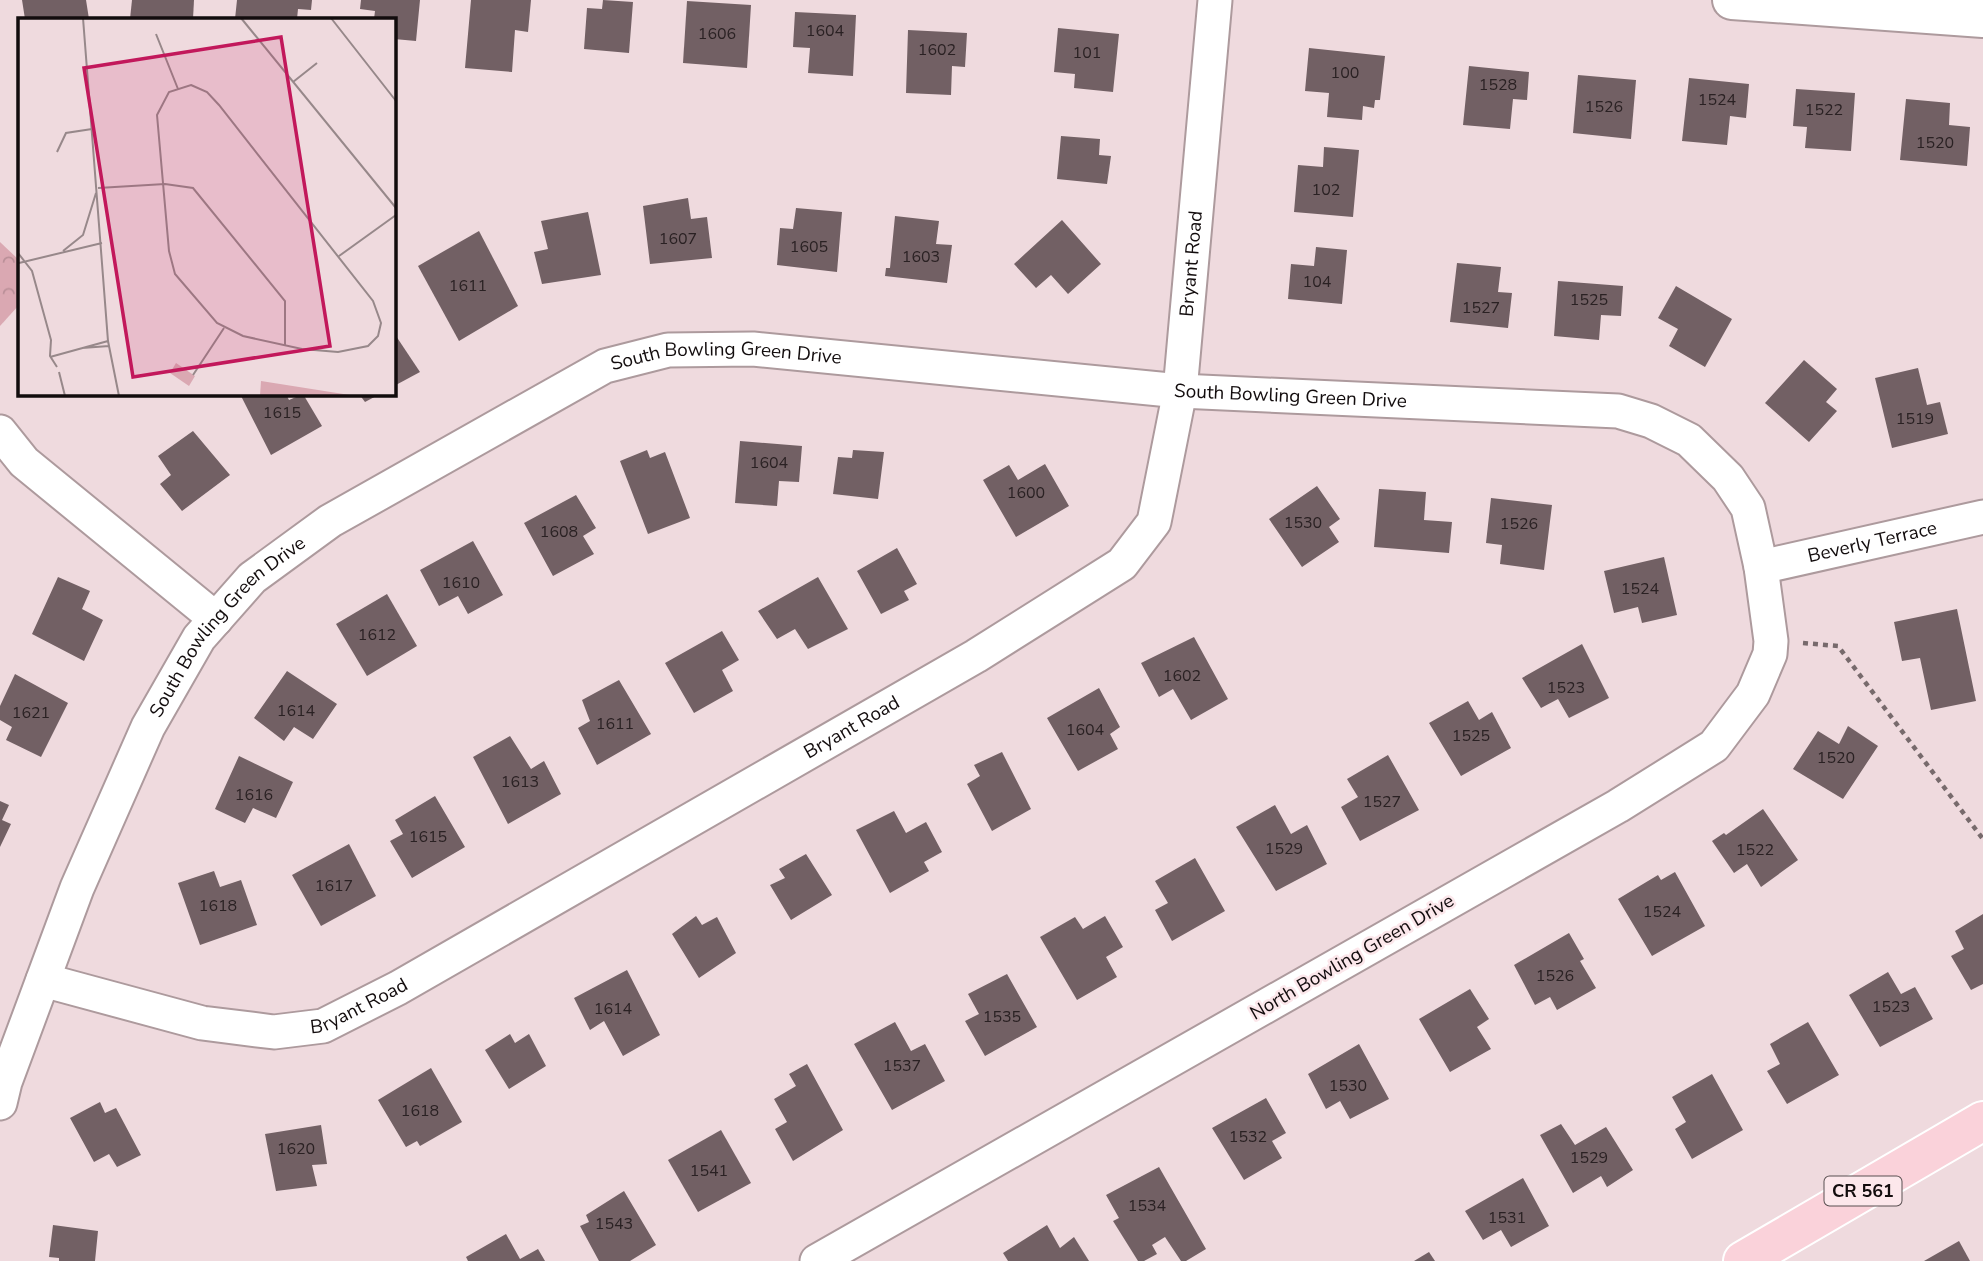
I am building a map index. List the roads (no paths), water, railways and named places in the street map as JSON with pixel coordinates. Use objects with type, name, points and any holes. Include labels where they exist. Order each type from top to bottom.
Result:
[{"type":"main road","points":[[1732,0],[1983,18]]},
{"type":"main road","name":"CR 561","points":[[1744,1261],[1983,1121]]},
{"type":"street","name":"Bryant Road","points":[[43,980],[202,1023],[274,1032],[323,1026],[398,988],[976,656],[1122,564],[1154,522],[1180,391],[1215,0]]},
{"type":"street","name":"South Bowling Green Drive","points":[[0,1103],[5,1082],[77,888],[148,727],[199,638],[252,578],[330,521],[605,366],[667,350],[753,349],[1180,391],[1618,411],[1651,421],[1689,440],[1728,478],[1748,508],[1761,567]]},
{"type":"street","points":[[0,432],[24,462],[216,619]]},
{"type":"street","name":"Beverly Terrace","points":[[1761,567],[1983,517]]},
{"type":"street","name":"North Bowling Green Drive","points":[[817,1261],[1618,806],[1714,746],[1753,694],[1770,654],[1771,640],[1761,567]]}]
